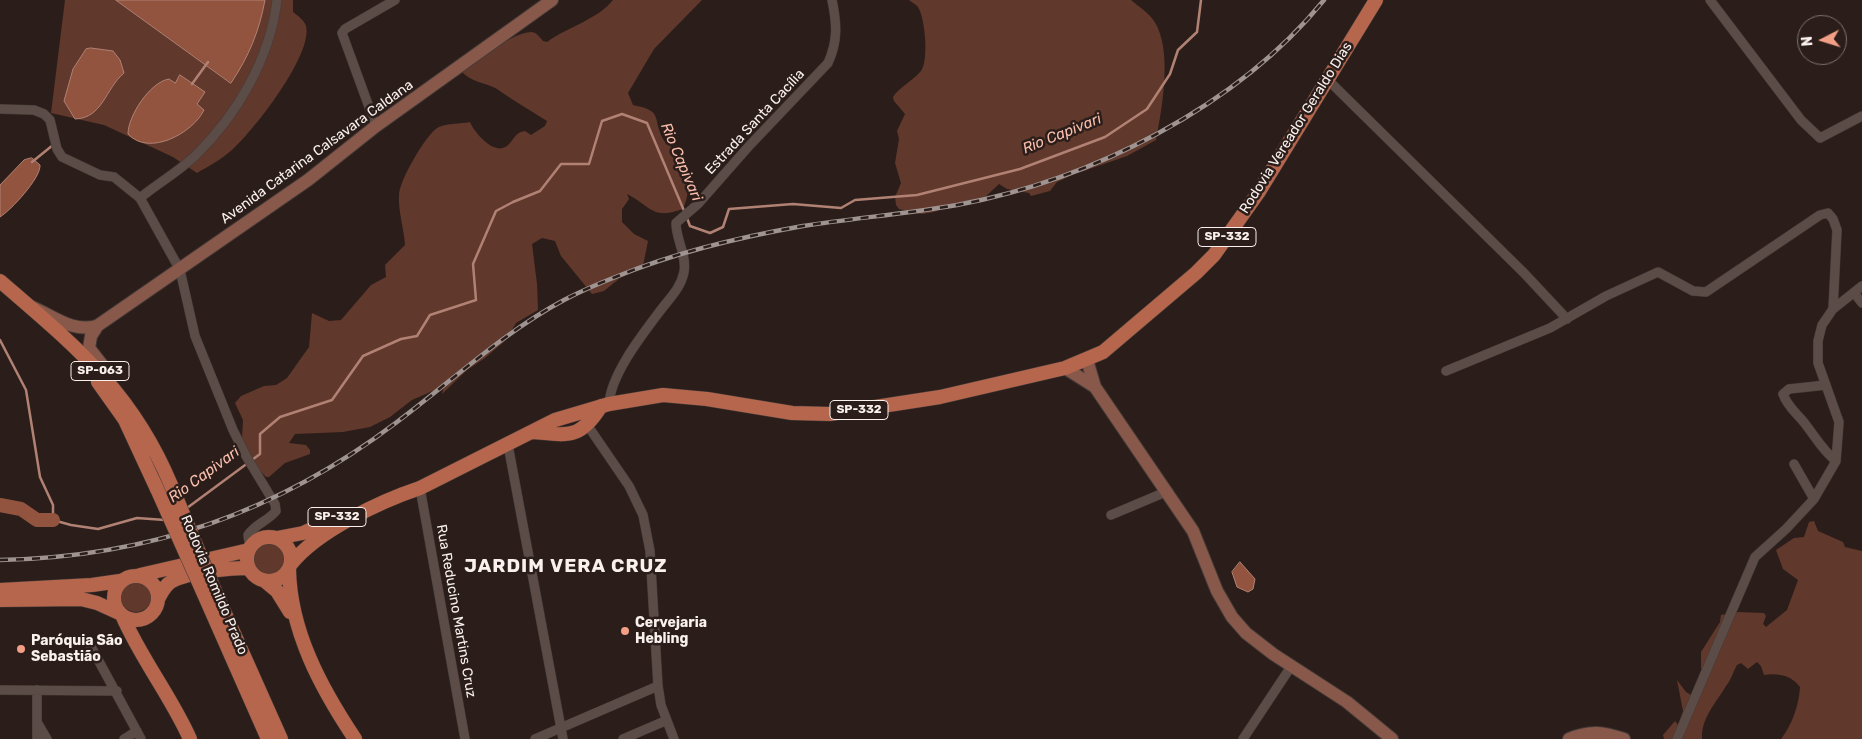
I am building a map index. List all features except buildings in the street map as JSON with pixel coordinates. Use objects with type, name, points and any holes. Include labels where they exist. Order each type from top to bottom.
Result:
[{"type":"main road","name":"Rodovia Vereador Geraldo Dias","points":[[290,567],[302,550],[318,537],[397,496],[420,488],[555,420],[578,412],[605,405],[664,395],[706,399],[792,413],[830,414],[940,397],[1065,368],[1087,360],[1102,352],[1122,337],[1214,255],[1258,193],[1376,0]]},
{"type":"main road","name":"Rodovia Romildo Prado","points":[[0,281],[71,342],[109,381],[130,408],[170,483],[209,591],[268,739]]},
{"type":"main road","name":"Rodovia Romildo Prado","points":[[0,291],[75,358],[102,388],[125,420],[157,489],[281,739]]},
{"type":"main road","points":[[531,432],[575,433],[588,426],[605,405]]},
{"type":"main road","points":[[578,412],[584,417],[588,426]]},
{"type":"main road","points":[[555,420],[558,434]]},
{"type":"main road","name":"Rodovia Vereador Geraldo Dias","points":[[277,538],[303,533],[371,500],[397,496]]},
{"type":"main road","name":"SP-332","points":[[0,590],[82,586],[120,581],[129,576],[249,549],[262,538],[277,538]]},
{"type":"main road","points":[[277,538],[289,548],[290,601],[314,668],[355,739]]},
{"type":"main road","points":[[249,549],[247,562],[249,568],[258,578],[277,591],[297,623]]},
{"type":"main road","name":"SP-332","points":[[265,581],[279,579],[290,567]]},
{"type":"main road","points":[[140,652],[141,631],[147,617],[155,610],[163,590],[173,580],[221,570],[249,568]]},
{"type":"main road","points":[[140,575],[154,584],[158,599]]},
{"type":"main road","points":[[120,581],[113,597],[120,614],[140,652],[175,707],[190,739]]},
{"type":"main road","points":[[0,600],[81,599],[98,603],[134,620],[147,617]]},
{"type":"main road","points":[[329,695],[366,739]]},
{"type":"street","points":[[140,198],[193,157],[240,100],[260,64],[274,23],[277,0]]},
{"type":"street","points":[[376,126],[342,33],[345,29],[395,0]]},
{"type":"street","name":"Avenida Catarina Calsavara Caldana","points":[[98,325],[308,180],[376,126],[552,0]]},
{"type":"street","name":"Estrada Santa Cacília","points":[[605,405],[618,375],[640,340],[678,289],[684,272],[683,253],[676,226],[679,219],[698,204],[749,146],[828,64],[836,47],[837,24],[832,0]]},
{"type":"street","points":[[1710,0],[1801,120],[1820,138],[1862,116]]},
{"type":"street","points":[[1327,79],[1524,273],[1567,319]]},
{"type":"street","points":[[0,109],[34,110],[44,114],[50,120],[57,149],[62,156],[100,175],[114,177],[140,198],[180,270],[195,336],[246,456],[275,504],[276,511],[252,530],[248,536],[249,549]]},
{"type":"street","points":[[1446,371],[1550,328],[1643,277],[1658,272],[1677,284],[1694,291],[1706,292],[1820,215],[1828,213],[1833,218],[1837,230],[1833,309]]},
{"type":"street","points":[[1677,739],[1756,557],[1814,499],[1836,461],[1839,422],[1818,363],[1818,341],[1822,325],[1833,309],[1862,286]]},
{"type":"street","points":[[1854,294],[1862,302]]},
{"type":"street","points":[[28,305],[52,315],[70,326],[86,328],[98,325]]},
{"type":"street","points":[[98,325],[91,336],[89,348],[141,416],[157,446],[170,483]]},
{"type":"street","points":[[1087,360],[1095,387],[1194,531],[1217,591],[1232,616],[1246,633],[1347,702],[1392,739]]},
{"type":"street","points":[[1065,368],[1095,387]]},
{"type":"street","points":[[1826,385],[1790,389],[1783,394],[1795,414],[1805,423],[1826,453],[1836,461]]},
{"type":"street","points":[[588,426],[629,486],[644,515],[650,551],[658,686],[666,721],[674,739]]},
{"type":"street","points":[[508,445],[562,739]]},
{"type":"street","points":[[1794,464],[1814,499]]},
{"type":"street","name":"Rua Reducino Martins Cruz","points":[[420,488],[465,739]]},
{"type":"street","points":[[1110,515],[1168,491]]},
{"type":"street","points":[[89,643],[117,691],[139,735],[124,739]]},
{"type":"street","points":[[1243,739],[1292,665]]},
{"type":"street","points":[[535,739],[658,686]]},
{"type":"street","points":[[0,690],[117,691]]},
{"type":"street","points":[[37,690],[37,739]]},
{"type":"street","points":[[36,720],[47,739]]},
{"type":"street","points":[[623,739],[666,721]]},
{"type":"street","points":[[1569,739],[1582,733],[1597,731],[1624,739]]},
{"type":"shaded area","points":[[65,0],[293,0],[293,12],[306,26],[306,39],[292,73],[254,126],[229,153],[197,173],[173,157],[104,125],[51,113]]},
{"type":"shaded area","points":[[116,0],[265,0],[260,23],[252,43],[231,83]]},
{"type":"shaded area","points":[[613,0],[702,0],[654,49],[628,93],[633,105],[643,107],[656,116],[663,139],[674,150],[682,164],[688,185],[688,193],[683,209],[673,212],[658,213],[627,194],[629,199],[622,209],[622,222],[634,234],[648,241],[643,266],[620,278],[604,291],[592,294],[561,256],[555,241],[542,238],[532,244],[538,310],[516,323],[506,340],[467,370],[442,394],[444,386],[412,400],[390,417],[370,427],[343,432],[295,434],[289,443],[306,445],[310,450],[310,454],[285,463],[269,477],[266,477],[249,459],[242,439],[243,420],[235,403],[241,396],[264,386],[276,385],[287,378],[309,347],[312,313],[329,321],[341,320],[371,285],[386,277],[385,265],[405,245],[399,208],[400,188],[408,169],[428,138],[439,127],[470,122],[485,142],[496,148],[502,148],[507,146],[519,133],[525,131],[531,135],[545,126],[547,121],[497,89],[474,80],[462,72],[514,37],[533,32],[543,41],[547,42],[599,13]]},
{"type":"shaded area","points":[[909,0],[1131,0],[1154,21],[1160,33],[1163,47],[1165,63],[1163,96],[1156,140],[1127,156],[1057,182],[1050,191],[1031,196],[1029,193],[1007,189],[999,184],[982,200],[961,203],[934,212],[922,214],[899,209],[896,205],[895,197],[901,183],[895,163],[899,139],[897,131],[905,114],[893,97],[921,71],[925,58],[923,20],[917,6]]},
{"type":"shaded area","points":[[86,49],[113,51],[120,60],[124,73],[92,114],[75,119],[64,101],[73,69]]},
{"type":"shaded area","points":[[180,75],[205,92],[197,104],[204,110],[198,119],[181,134],[158,143],[137,141],[128,134],[132,118],[141,101],[162,81],[169,79],[175,83]]},
{"type":"shaded area","points":[[32,158],[40,165],[36,178],[18,201],[0,217],[0,185],[24,160]]},
{"type":"shaded area","points":[[1814,521],[1818,531],[1843,542],[1845,547],[1862,551],[1862,739],[1781,739],[1794,714],[1800,687],[1788,677],[1774,674],[1764,675],[1761,666],[1757,662],[1748,669],[1741,663],[1737,665],[1707,717],[1702,731],[1702,739],[1664,739],[1663,735],[1675,721],[1678,725],[1683,711],[1677,680],[1686,692],[1691,695],[1711,664],[1701,669],[1701,652],[1720,622],[1721,615],[1738,612],[1764,613],[1766,616],[1763,624],[1766,627],[1787,610],[1798,580],[1783,569],[1776,550],[1794,538],[1804,537],[1809,522]]},
{"type":"shaded area","points":[[269,542],[281,547],[286,559],[281,571],[269,576],[257,571],[252,559],[257,547]]},
{"type":"shaded area","points":[[1240,562],[1255,579],[1253,589],[1248,592],[1237,587],[1232,572]]},
{"type":"shaded area","points":[[136,580],[147,585],[152,596],[147,607],[136,612],[125,607],[120,596],[125,585]]},
{"type":"waterway","name":"Rio Capivari","points":[[687,218],[690,226],[710,233],[723,227],[729,209],[793,204],[841,208],[855,200],[917,195],[1020,169],[1105,137],[1147,109],[1170,74],[1178,50],[1197,32],[1201,0]]},
{"type":"waterway","points":[[192,84],[208,62]]},
{"type":"waterway","name":"Rio Capivari","points":[[187,508],[260,454],[260,434],[280,417],[332,400],[363,356],[401,339],[417,336],[430,315],[476,300],[473,264],[496,211],[540,191],[561,164],[589,164],[602,121],[622,114],[647,123],[685,213]]},
{"type":"waterway","points":[[32,162],[53,145]]},
{"type":"waterway","points":[[0,340],[26,390],[40,477],[53,505],[53,520],[98,529],[137,518],[165,520]]},
{"type":"waterway","name":"Rio Capivari","points":[[0,505],[21,509],[37,520],[53,520]]},
{"type":"railway","points":[[0,560],[55,557],[109,550],[160,539],[210,524],[259,504],[306,481],[352,454],[397,422],[499,342],[542,313],[584,290],[640,267],[709,246],[779,230],[957,205],[1008,193],[1059,177],[1109,157],[1158,133],[1205,105],[1249,74],[1289,39],[1324,0]]},
{"type":"place","name":"Cervejaria Hebling","points":[[625,631]]},
{"type":"place","name":"Paróquia São Sebastião","points":[[21,649]]},
{"type":"district","name":"JARDIM VERA CRUZ","points":[[566,567]]}]
